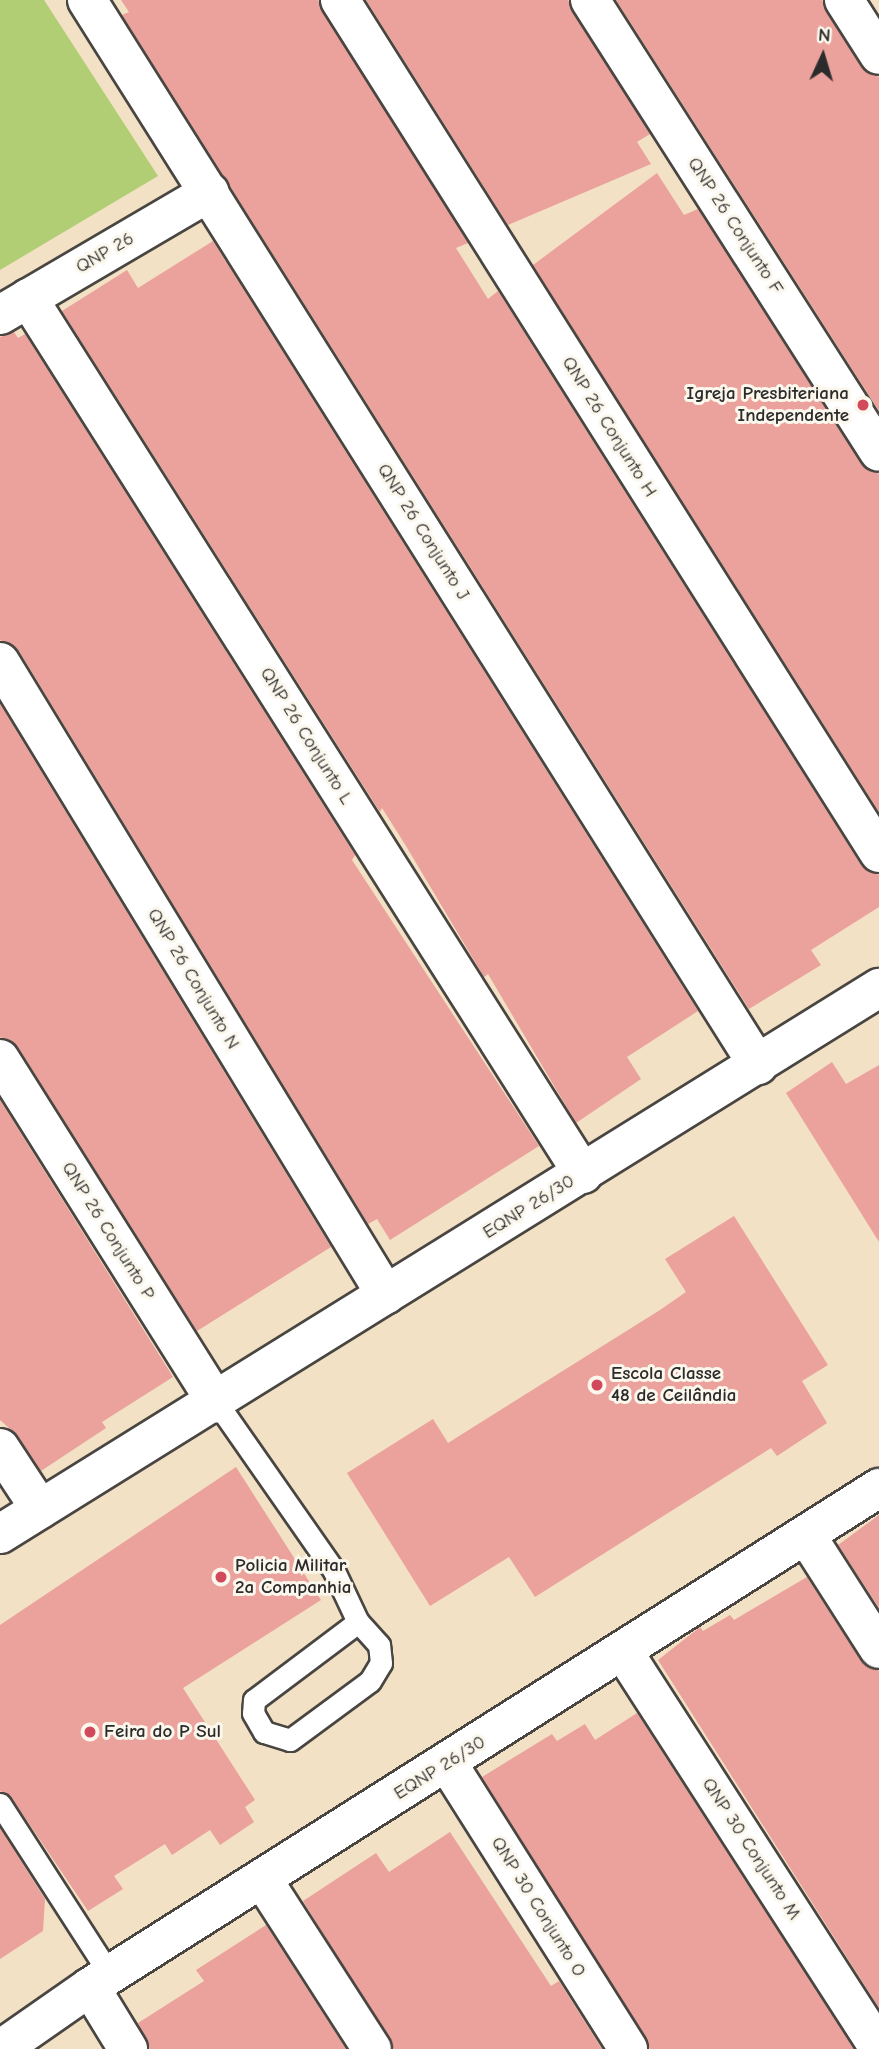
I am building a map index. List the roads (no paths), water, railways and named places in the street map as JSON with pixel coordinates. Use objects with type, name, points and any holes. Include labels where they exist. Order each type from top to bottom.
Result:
[{"type":"street","name":"QNP 26 Conjunto J","points":[[86,0],[210,192],[758,1065]]},
{"type":"street","name":"QNP 26 Conjunto H","points":[[340,0],[879,853]]},
{"type":"street","name":"QNP 26 Conjunto F","points":[[590,0],[879,453]]},
{"type":"street","points":[[844,0],[879,55]]},
{"type":"street","name":"QNP 26","points":[[14,306],[210,192]]},
{"type":"street","name":"QNP 26 Conjunto L","points":[[14,306],[583,1174]]},
{"type":"street","name":"QNP 26 Conjunto N","points":[[0,662],[386,1295]]},
{"type":"street","name":"EQNP 26/30","points":[[0,1534],[217,1403],[879,988]]},
{"type":"street","name":"QNP 26 Conjunto P","points":[[0,1059],[217,1403]]},
{"type":"street","points":[[0,1448],[40,1509]]},
{"type":"street","name":"EQNP 26/30","points":[[1,2049],[100,1981],[448,1764],[879,1488]]},
{"type":"street","points":[[806,1535],[879,1649]]},
{"type":"street","name":"QNP 30 Conjunto M","points":[[623,1651],[879,2048]]},
{"type":"street","name":"QNP 30 Conjunto O","points":[[448,1764],[628,2049]]},
{"type":"street","points":[[263,1880],[372,2049]]},
{"type":"street","points":[[100,1981],[128,2049]]},
{"type":"lane","points":[[217,1403],[334,1571],[358,1622],[379,1645],[381,1663],[370,1681],[290,1740],[264,1732],[253,1713],[254,1700],[358,1622]]},
{"type":"lane","points":[[0,1804],[100,1981]]},
{"type":"place","name":"Igreja Presbiteriana Independente","points":[[863,405]]},
{"type":"place","name":"Escola Classe 48 de Ceilândia","points":[[597,1385]]},
{"type":"place","name":"Policia Militar 2a Companhia","points":[[221,1577]]},
{"type":"place","name":"Feira do P Sul","points":[[90,1732]]}]
